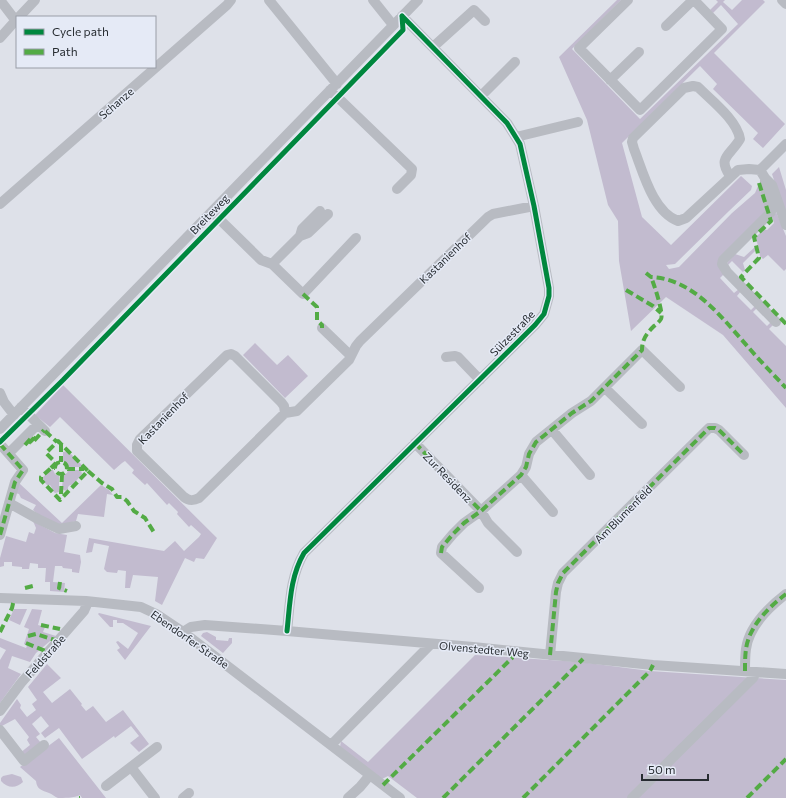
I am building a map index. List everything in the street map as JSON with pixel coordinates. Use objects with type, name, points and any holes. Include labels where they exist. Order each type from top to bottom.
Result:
[{"type":"street","points":[[0,0],[16,18]]},
{"type":"street","points":[[20,16],[35,0]]},
{"type":"street","name":"Schanze","points":[[156,67],[231,0]]},
{"type":"street","points":[[269,0],[334,87],[412,169],[411,174],[397,189]]},
{"type":"street","points":[[373,0],[394,25]]},
{"type":"street","name":"Breiteweg","points":[[0,429],[418,0]]},
{"type":"street","points":[[628,0],[579,48],[640,110],[722,29],[693,0],[666,26]]},
{"type":"street","points":[[782,0],[786,4]]},
{"type":"street","points":[[433,47],[474,10],[485,21]]},
{"type":"street","name":"Sülzestraße","points":[[287,631],[293,580],[297,566],[304,553],[535,325],[544,314],[548,296],[548,278],[520,144],[508,123],[402,16]]},
{"type":"street","points":[[0,38],[16,20]]},
{"type":"street","points":[[610,80],[639,52]]},
{"type":"street","points":[[481,96],[515,62]]},
{"type":"street","name":"Schanze","points":[[0,204],[155,68]]},
{"type":"street","points":[[730,176],[723,162],[740,140],[739,134],[733,122],[698,87],[693,86],[684,88],[633,138],[632,142],[634,149],[654,198],[659,206],[672,219],[678,221],[686,218],[730,176],[741,169],[762,174],[772,185],[786,225]]},
{"type":"street","points":[[516,137],[578,122]]},
{"type":"street","points":[[762,174],[786,144]]},
{"type":"street","points":[[762,174],[771,212],[723,260],[722,264],[727,272],[776,322]]},
{"type":"street","name":"Kastanienhof","points":[[285,413],[284,406],[281,402],[240,361],[231,354],[227,355],[140,439],[137,445],[137,451],[184,497],[195,500],[285,413],[297,411],[349,360],[360,341],[490,215],[534,206]]},
{"type":"street","points":[[212,212],[261,260],[272,264],[303,294],[356,238]]},
{"type":"street","points":[[272,264],[300,236],[308,233],[324,212]]},
{"type":"street","points":[[322,328],[351,356]]},
{"type":"street","name":"Zur Residenz","points":[[479,588],[441,553],[442,547],[464,523],[481,511],[520,475],[526,467],[529,454],[536,442],[572,413],[591,401],[642,350],[680,387]]},
{"type":"street","points":[[446,357],[458,357],[480,380]]},
{"type":"street","points":[[605,388],[642,424]]},
{"type":"street","points":[[0,393],[4,402],[42,428],[9,453]]},
{"type":"street","name":"Am Blumenfeld","points":[[550,655],[556,592],[558,583],[563,573],[710,428],[719,430],[744,455]]},
{"type":"street","points":[[552,430],[590,475]]},
{"type":"street","name":"Zur Residenz","points":[[415,443],[481,511],[488,523],[518,552]]},
{"type":"street","points":[[0,444],[23,470],[14,482],[0,535]]},
{"type":"street","points":[[520,475],[553,512]]},
{"type":"street","points":[[9,503],[55,527],[63,529],[76,526]]},
{"type":"street","points":[[745,671],[746,648],[753,630],[770,608],[786,594]]},
{"type":"street","name":"Ebendorfer Straße","points":[[0,598],[88,602],[141,607],[156,614],[183,632],[400,798]]},
{"type":"street","name":"Feldstraße","points":[[0,711],[21,683],[84,611],[88,602]]},
{"type":"street","name":"Olvenstedter Weg","points":[[183,632],[191,627],[205,626],[287,631],[653,665],[786,674]]},
{"type":"street","points":[[331,745],[431,644]]},
{"type":"street","points":[[632,798],[753,678],[756,672]]},
{"type":"street","points":[[0,730],[24,761],[44,746]]},
{"type":"street","points":[[106,786],[138,760],[157,747]]},
{"type":"street","points":[[131,767],[155,798]]},
{"type":"street","points":[[348,798],[370,775]]},
{"type":"shaded area","points":[[617,0],[621,0],[572,49],[640,119],[738,24],[721,5],[713,13],[710,10],[718,2],[716,0],[725,0],[723,2],[732,10],[742,0],[763,0],[765,2],[714,53],[785,124],[763,148],[753,139],[758,133],[713,89],[717,84],[700,66],[622,143],[642,217],[671,245],[741,176],[752,186],[751,190],[675,264],[666,265],[669,269],[679,267],[732,213],[755,193],[759,186],[767,211],[721,256],[724,274],[720,278],[734,293],[739,289],[741,291],[737,296],[751,310],[755,306],[757,308],[753,312],[767,326],[771,322],[773,325],[769,329],[786,346],[786,408],[723,335],[666,297],[631,331],[619,261],[618,221],[608,205],[587,120],[559,57]]},
{"type":"shaded area","points":[[779,167],[786,190],[786,216],[772,174]]},
{"type":"shaded area","points":[[771,200],[786,236],[786,269],[784,271],[768,255],[763,259],[760,256],[756,237],[764,229],[767,230],[774,223],[772,217],[776,213]]},
{"type":"shaded area","points":[[755,247],[756,250],[743,263],[745,270],[743,272],[732,261],[728,265],[727,263],[735,254],[744,257]]},
{"type":"shaded area","points":[[255,343],[277,365],[288,355],[308,376],[285,398],[243,355]]},
{"type":"shaded area","points":[[63,385],[217,538],[204,559],[196,558],[194,562],[185,558],[162,605],[155,601],[158,577],[133,575],[130,588],[125,588],[126,571],[118,570],[117,573],[107,572],[104,569],[109,546],[94,543],[92,552],[86,553],[89,538],[164,551],[175,541],[184,551],[201,534],[191,525],[189,527],[169,503],[167,505],[147,483],[145,485],[132,473],[134,470],[125,461],[114,470],[60,417],[50,427],[35,415]]},
{"type":"shaded area","points":[[68,451],[82,465],[82,467],[68,467],[68,465],[63,461],[63,452]]},
{"type":"shaded area","points":[[50,470],[53,470],[55,474],[59,476],[59,492],[55,493],[50,485],[47,485],[43,481],[43,477]]},
{"type":"shaded area","points":[[68,470],[81,470],[82,474],[72,486],[70,485],[68,487],[66,491],[62,489],[63,475],[67,473]]},
{"type":"shaded area","points":[[19,483],[62,523],[101,485],[109,490],[113,495],[107,494],[104,517],[78,514],[76,521],[61,525],[40,516],[33,510],[36,505],[21,498],[19,494],[15,493]]},
{"type":"shaded area","points":[[33,521],[55,533],[67,535],[64,552],[80,555],[81,562],[79,573],[72,572],[72,569],[63,568],[62,566],[55,566],[53,582],[65,583],[64,592],[50,591],[50,582],[45,582],[46,568],[38,568],[38,564],[30,563],[29,569],[22,569],[22,567],[12,566],[12,562],[4,562],[4,566],[0,567],[0,558],[6,536],[26,542],[29,532],[34,534],[36,528]]},
{"type":"shaded area","points":[[14,609],[27,609],[20,625],[9,620]]},
{"type":"shaded area","points":[[32,609],[42,610],[38,625],[45,627],[43,632],[56,636],[36,653],[30,662],[12,656],[8,668],[21,674],[0,703],[0,660],[6,650],[0,647],[0,638],[26,648],[27,646],[24,644],[29,629],[24,627]]},
{"type":"shaded area","points":[[98,614],[151,626],[125,660],[117,650],[120,648],[116,642],[118,641],[128,649],[138,633],[123,623],[117,623],[117,620],[113,620],[113,627],[110,627]]},
{"type":"shaded area","points":[[207,632],[216,637],[216,640],[228,641],[229,638],[232,638],[232,643],[223,653],[201,636],[203,633]]},
{"type":"shaded area","points":[[475,655],[580,662],[650,671],[786,680],[786,798],[417,798],[388,776],[382,779],[340,747],[341,741],[368,762]]},
{"type":"shaded area","points":[[47,664],[61,678],[43,692],[52,703],[70,689],[86,711],[93,706],[106,722],[123,710],[149,744],[139,752],[130,743],[139,736],[131,726],[115,738],[114,736],[82,759],[59,728],[45,738],[41,733],[49,726],[41,716],[32,724],[40,734],[36,737],[41,743],[26,757],[20,753],[30,745],[27,740],[29,737],[15,719],[0,727],[0,723],[17,699],[21,705],[20,708],[27,717],[36,710],[32,704],[37,700],[28,687]]},
{"type":"shaded area","points":[[59,738],[106,798],[82,798],[80,795],[58,798],[40,789],[37,786],[36,781],[20,767]]},
{"type":"shaded area","points":[[12,774],[21,777],[23,782],[15,787],[12,787],[1,781],[3,776]]},
{"type":"marked path","points":[[759,183],[771,221],[754,237],[759,258],[741,277],[786,324]]},
{"type":"marked path","points":[[646,273],[651,277],[666,279],[694,292],[717,313],[786,388]]},
{"type":"marked path","points":[[441,553],[442,547],[464,523],[481,511],[521,475],[526,467],[529,454],[536,442],[572,413],[591,401],[642,350],[645,336],[662,316],[651,277]]},
{"type":"marked path","points":[[626,290],[653,306],[661,313]]},
{"type":"marked path","points":[[303,294],[317,307],[317,320],[322,325],[322,328]]},
{"type":"marked path","points":[[550,655],[556,592],[558,583],[563,573],[709,428],[719,430],[744,455]]},
{"type":"marked path","points":[[25,445],[32,437],[34,438],[30,442],[32,443],[44,430]]},
{"type":"marked path","points":[[45,431],[57,442]]},
{"type":"marked path","points":[[51,468],[56,463],[46,453],[58,441],[88,471],[60,500],[41,480],[41,477],[51,468],[55,468]]},
{"type":"marked path","points":[[415,443],[481,511]]},
{"type":"marked path","points":[[0,444],[23,470],[15,482],[0,535]]},
{"type":"marked path","points":[[61,444],[61,462]]},
{"type":"marked path","points":[[61,462],[65,464],[67,468],[65,472],[61,474],[57,472],[55,468],[57,464],[61,462]]},
{"type":"marked path","points":[[67,469],[84,469]]},
{"type":"marked path","points":[[88,471],[112,489],[117,497],[122,497],[127,501],[134,511],[145,518],[155,534]]},
{"type":"marked path","points":[[61,494],[62,474]]},
{"type":"marked path","points":[[60,582],[59,588],[67,591]]},
{"type":"marked path","points":[[25,588],[33,586],[34,583]]},
{"type":"marked path","points":[[745,671],[746,649],[755,625],[767,611],[786,594]]},
{"type":"marked path","points":[[0,632],[12,608],[14,599]]},
{"type":"marked path","points":[[41,625],[60,629]]},
{"type":"marked path","points":[[28,636],[36,634],[58,641]]},
{"type":"marked path","points":[[26,643],[48,652]]},
{"type":"marked path","points":[[383,785],[512,658],[513,651]]},
{"type":"marked path","points":[[443,798],[583,659]]},
{"type":"marked path","points":[[523,798],[650,671],[653,665]]},
{"type":"marked path","points":[[747,798],[786,759]]},
{"type":"cycle path","points":[[0,442],[63,380],[403,30],[402,16]]},
{"type":"cycle path","points":[[287,631],[293,581],[299,562],[304,553],[535,325],[544,314],[549,296],[549,288],[534,206],[520,144],[507,123],[402,16]]}]
